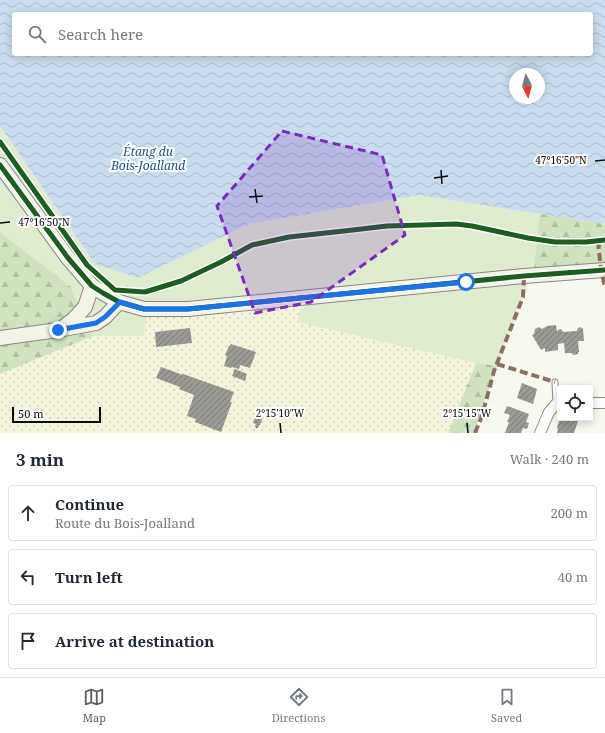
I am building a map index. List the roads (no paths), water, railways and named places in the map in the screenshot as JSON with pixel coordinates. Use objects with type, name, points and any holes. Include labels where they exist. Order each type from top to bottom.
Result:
[{"type":"street","points":[[0,165],[68,258],[92,286],[120,302],[144,309],[188,309],[524,276],[605,270]]},
{"type":"street","points":[[58,330],[74,319],[85,307],[92,286]]},
{"type":"street","points":[[0,338],[96,323],[105,317],[120,302]]},
{"type":"street","points":[[593,403],[605,402]]},
{"type":"street","points":[[540,433],[549,412],[557,405]]},
{"type":"lane","points":[[555,382],[557,397]]},
{"type":"water","name":"Étang du Bois-Joalland","points":[[0,0],[605,0],[605,224],[419,195],[249,224],[138,278],[95,264],[0,126]]}]
